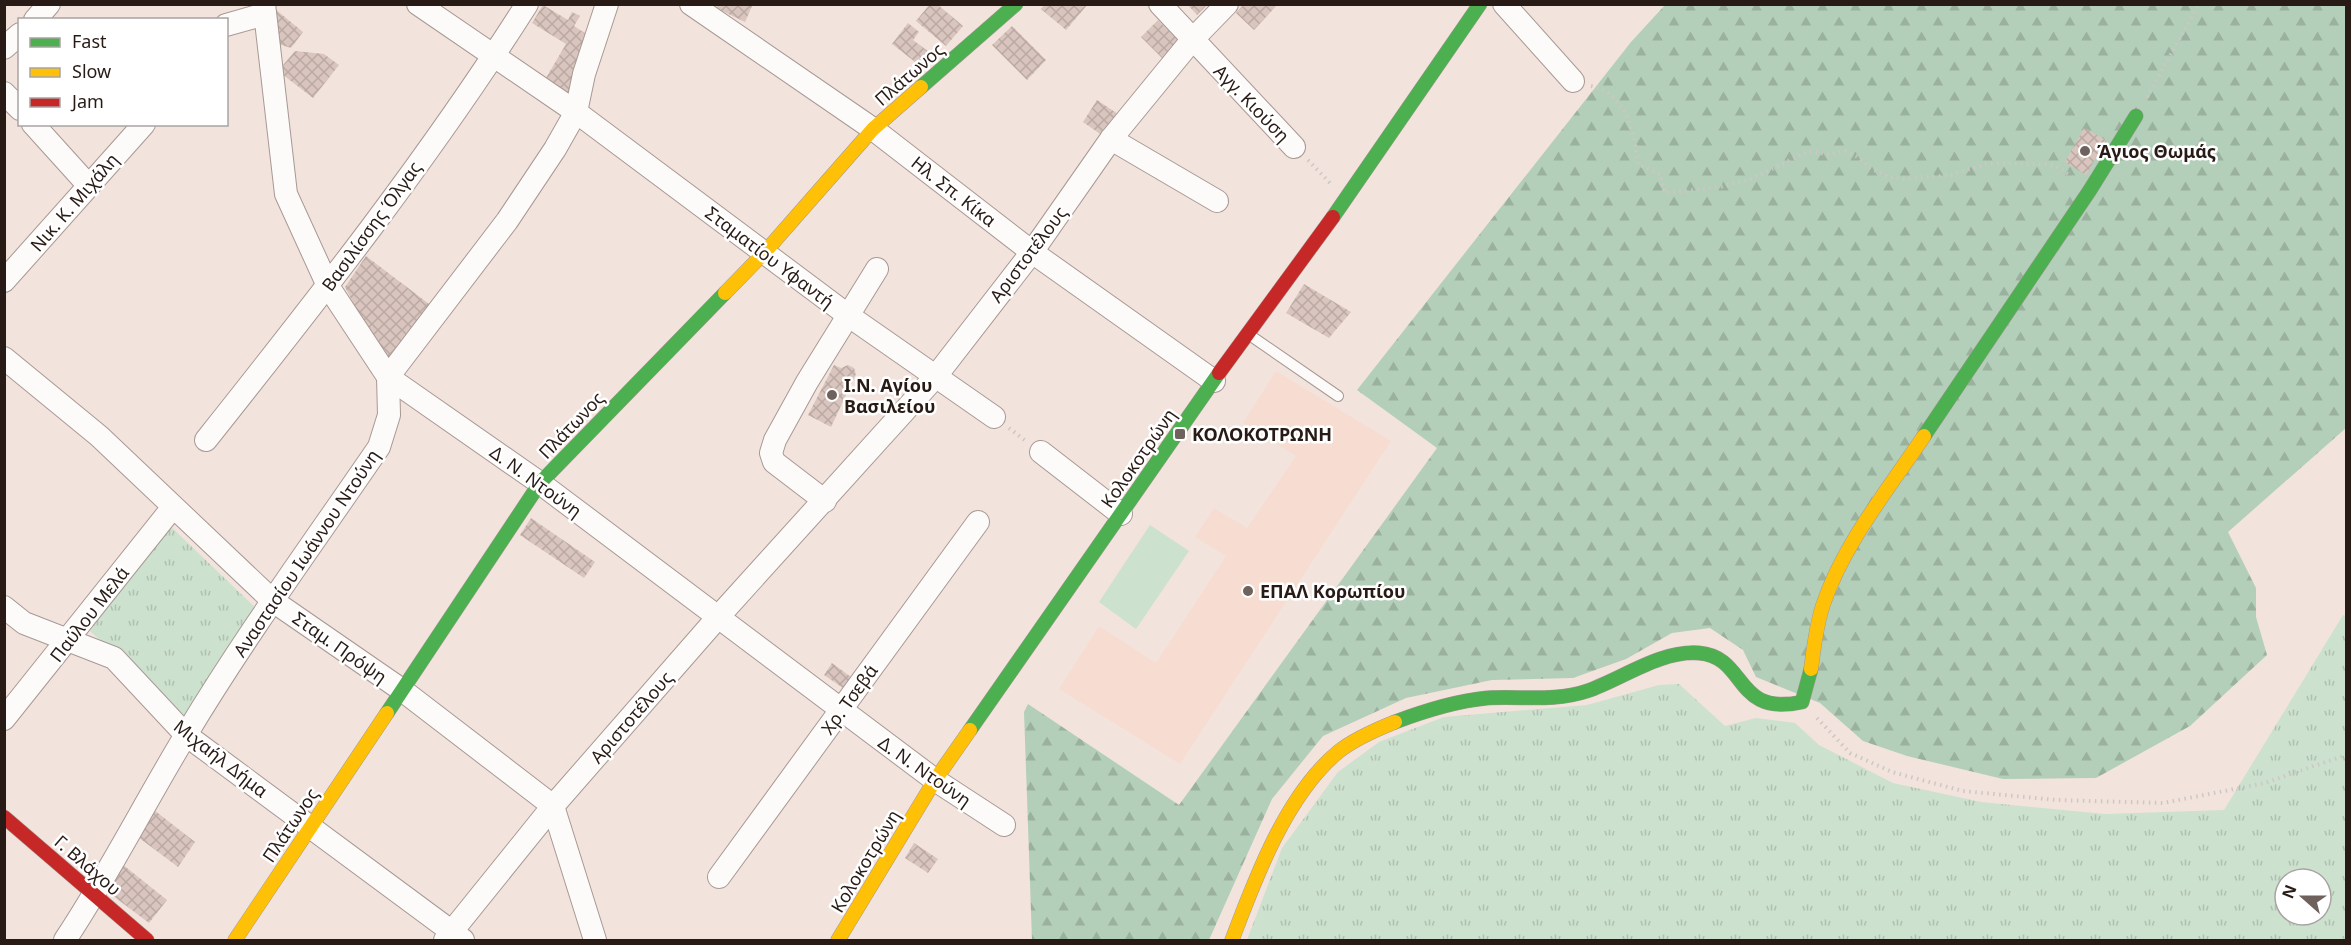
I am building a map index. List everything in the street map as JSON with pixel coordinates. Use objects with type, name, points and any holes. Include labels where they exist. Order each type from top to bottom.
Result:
[{"type":"street","points":[[37,18],[49,4]]},
{"type":"street","name":"Σταματίου Υφαντή","points":[[417,4],[576,112],[849,316],[994,417]]},
{"type":"street","name":"Βασιλίσσης Όλγας","points":[[206,440],[328,286],[495,55],[527,4]]},
{"type":"street","name":"Ηλ. Σπ. Κίκα","points":[[691,4],[873,129],[1032,252],[1214,381]]},
{"type":"street","name":"Πλάτωνος","points":[[235,940],[540,483],[764,253],[873,129],[1016,4]]},
{"type":"street","name":"Αγγ. Κιούση","points":[[1160,4],[1294,147]]},
{"type":"street","name":"Αριστοτέλους","points":[[454,938],[553,806],[719,616],[825,501],[936,375],[1032,252],[1112,139],[1192,40],[1227,4]]},
{"type":"street","name":"Κολοκοτρώνη","points":[[838,940],[935,780],[1214,381],[1346,199],[1480,4]]},
{"type":"street","points":[[1504,4],[1573,81]]},
{"type":"street","points":[[388,377],[507,221],[576,112],[599,8]]},
{"type":"street","points":[[228,24],[265,9]]},
{"type":"street","name":"Δ. Ν. Ντούνη","points":[[265,9],[286,194],[328,286],[388,377],[540,483],[719,616],[840,711],[935,780],[1004,825]]},
{"type":"street","points":[[4,48],[18,36]]},
{"type":"street","points":[[4,93],[18,107]]},
{"type":"street","points":[[1232,940],[1267,857],[1307,785],[1338,753],[1412,716],[1476,700],[1572,696],[1686,652],[1719,658],[1757,700],[1768,705],[1785,708],[1802,702],[1811,673],[1818,623],[1833,579],[1860,531],[2090,190],[2136,116]]},
{"type":"street","points":[[35,126],[88,186]]},
{"type":"street","name":"Νικ. Κ. Μιχάλη","points":[[4,281],[142,126]]},
{"type":"street","points":[[1112,139],[1217,201]]},
{"type":"street","points":[[825,501],[774,462],[771,453],[775,440],[807,382],[877,269]]},
{"type":"street","name":"Σταμ. Πρόψη","points":[[4,358],[99,436],[273,601],[402,690],[553,806]]},
{"type":"street","name":"Αναστασίου Ιωάννου Ντούνη","points":[[64,940],[95,895],[186,735],[273,601],[379,447],[389,415],[388,377]]},
{"type":"street","points":[[1041,452],[1120,514]]},
{"type":"street","name":"Παύλου Μελά","points":[[4,719],[173,507]]},
{"type":"street","name":"Χρ. Τσεβά","points":[[719,877],[978,522]]},
{"type":"street","name":"Μιχαήλ Δήμα","points":[[4,607],[24,623],[114,658],[186,735],[311,825],[454,938]]},
{"type":"street","points":[[553,806],[595,940]]},
{"type":"street","name":"Γ. Βλάχου","points":[[4,817],[147,940]]},
{"type":"lane","points":[[1248,334],[1338,396]]},
{"type":"path","points":[[2136,116],[2199,4]]},
{"type":"path","points":[[1573,81],[1599,87],[1618,100],[1628,116],[1638,164],[1660,174],[1665,192],[1720,187],[1749,180],[1809,151],[1830,154],[1845,151],[1879,173],[1904,179],[1951,175],[1989,163],[2046,164],[2056,166],[2090,190]]},
{"type":"path","name":"Αγγ. Κιούση","points":[[1294,147],[1346,199]]},
{"type":"path","points":[[994,417],[1041,452]]},
{"type":"path","points":[[1802,702],[1850,753],[1892,772],[1963,791],[2045,799],[2163,803],[2265,783],[2346,755]]},
{"type":"shaded area","name":"ΕΠΑΛ Κορωπίου","points":[[1276,371],[1391,441],[1180,764],[1059,689],[1099,626],[1156,663],[1226,556],[1195,537],[1214,508],[1247,528],[1296,456],[1243,423]]},
{"type":"green space","points":[[1665,5],[2346,5],[2346,428],[2228,532],[2256,588],[2256,617],[2267,655],[2190,726],[2096,778],[2003,779],[1907,756],[1863,741],[1820,703],[1756,677],[1743,650],[1710,628],[1672,633],[1626,659],[1573,678],[1492,680],[1406,698],[1323,736],[1272,799],[1209,940],[1032,940],[1024,712],[1028,704],[1179,805],[1437,448],[1357,390],[1631,42]]},
{"type":"green space","points":[[167,523],[263,615],[193,723],[90,631]]},
{"type":"green space","points":[[1150,525],[1189,551],[1136,629],[1099,602]]},
{"type":"green space","points":[[2343,615],[2346,616],[2346,940],[1247,940],[1282,848],[1338,772],[1379,742],[1444,717],[1587,705],[1659,685],[1679,684],[1725,726],[1756,718],[1795,723],[1819,745],[1893,783],[1981,802],[2105,814],[2224,810]]},
{"type":"building","points":[[269,4],[303,32],[291,48],[269,41]]},
{"type":"building","points":[[718,4],[753,4],[745,22],[716,8]]},
{"type":"building","points":[[930,4],[937,4],[963,26],[946,46],[916,21]]},
{"type":"building","points":[[1045,4],[1088,4],[1066,30],[1041,9]]},
{"type":"building","points":[[1187,4],[1208,4],[1197,15]]},
{"type":"building","points":[[1244,4],[1278,4],[1254,30],[1236,13]]},
{"type":"building","points":[[543,5],[568,20],[572,12],[580,16],[574,26],[591,37],[574,83],[566,97],[543,83],[566,44],[532,23]]},
{"type":"building","points":[[1158,20],[1181,43],[1164,60],[1141,37]]},
{"type":"building","points":[[908,23],[919,32],[913,40],[929,52],[919,65],[892,44]]},
{"type":"building","points":[[1012,26],[1046,60],[1027,80],[992,45]]},
{"type":"building","points":[[295,51],[324,54],[339,65],[313,98],[278,71]]},
{"type":"building","points":[[1097,100],[1118,114],[1103,136],[1083,122]]},
{"type":"building","name":"Άγιος Θωμάς","points":[[2084,128],[2106,140],[2086,175],[2065,162]]},
{"type":"building","points":[[366,256],[433,307],[390,367],[380,356],[345,287]]},
{"type":"building","points":[[1304,284],[1351,312],[1329,338],[1286,313]]},
{"type":"building","name":"Ι.Ν. Αγίου Βασιλείου","points":[[834,365],[841,368],[848,365],[854,368],[856,374],[831,427],[808,415]]},
{"type":"building","points":[[531,518],[595,562],[584,578],[520,535]]},
{"type":"building","points":[[832,663],[851,677],[843,688],[824,675]]},
{"type":"building","points":[[154,810],[195,842],[178,867],[138,837]]},
{"type":"building","points":[[914,843],[938,859],[928,873],[905,858]]},
{"type":"building","points":[[122,864],[167,900],[149,923],[104,889]]},
{"type":"traffic: fast","points":[[921,87],[1016,4]]},
{"type":"traffic: fast","points":[[1333,217],[1480,4]]},
{"type":"traffic: fast","points":[[1924,436],[2090,190],[2136,116]]},
{"type":"traffic: fast","points":[[387,713],[540,483],[725,293]]},
{"type":"traffic: fast","points":[[970,730],[1219,373]]},
{"type":"traffic: fast","points":[[1395,722],[1440,707],[1475,699],[1550,698],[1575,694],[1600,686],[1642,666],[1684,653],[1699,653],[1715,657],[1726,664],[1752,694],[1764,701],[1780,704],[1802,702],[1811,669]]},
{"type":"traffic: slow","points":[[725,293],[764,253],[873,129],[921,87]]},
{"type":"traffic: slow","points":[[1811,669],[1821,613],[1832,582],[1868,517],[1924,436]]},
{"type":"traffic: slow","points":[[235,940],[387,713]]},
{"type":"traffic: slow","points":[[1232,940],[1274,839],[1303,791],[1319,770],[1344,747],[1395,722]]},
{"type":"traffic: slow","points":[[838,940],[935,780],[970,730]]},
{"type":"traffic: jam","points":[[1219,373],[1333,217]]},
{"type":"traffic: jam","points":[[4,817],[147,940]]},
{"type":"place","name":"Άγιος Θωμάς","points":[[2085,151]]},
{"type":"place","name":"Ι.Ν. Αγίου Βασιλείου","points":[[832,395]]},
{"type":"place","name":"ΚΟΛΟΚΟΤΡΩΝΗ","points":[[1180,434]]},
{"type":"place","name":"ΕΠΑΛ Κορωπίου","points":[[1248,591]]}]
